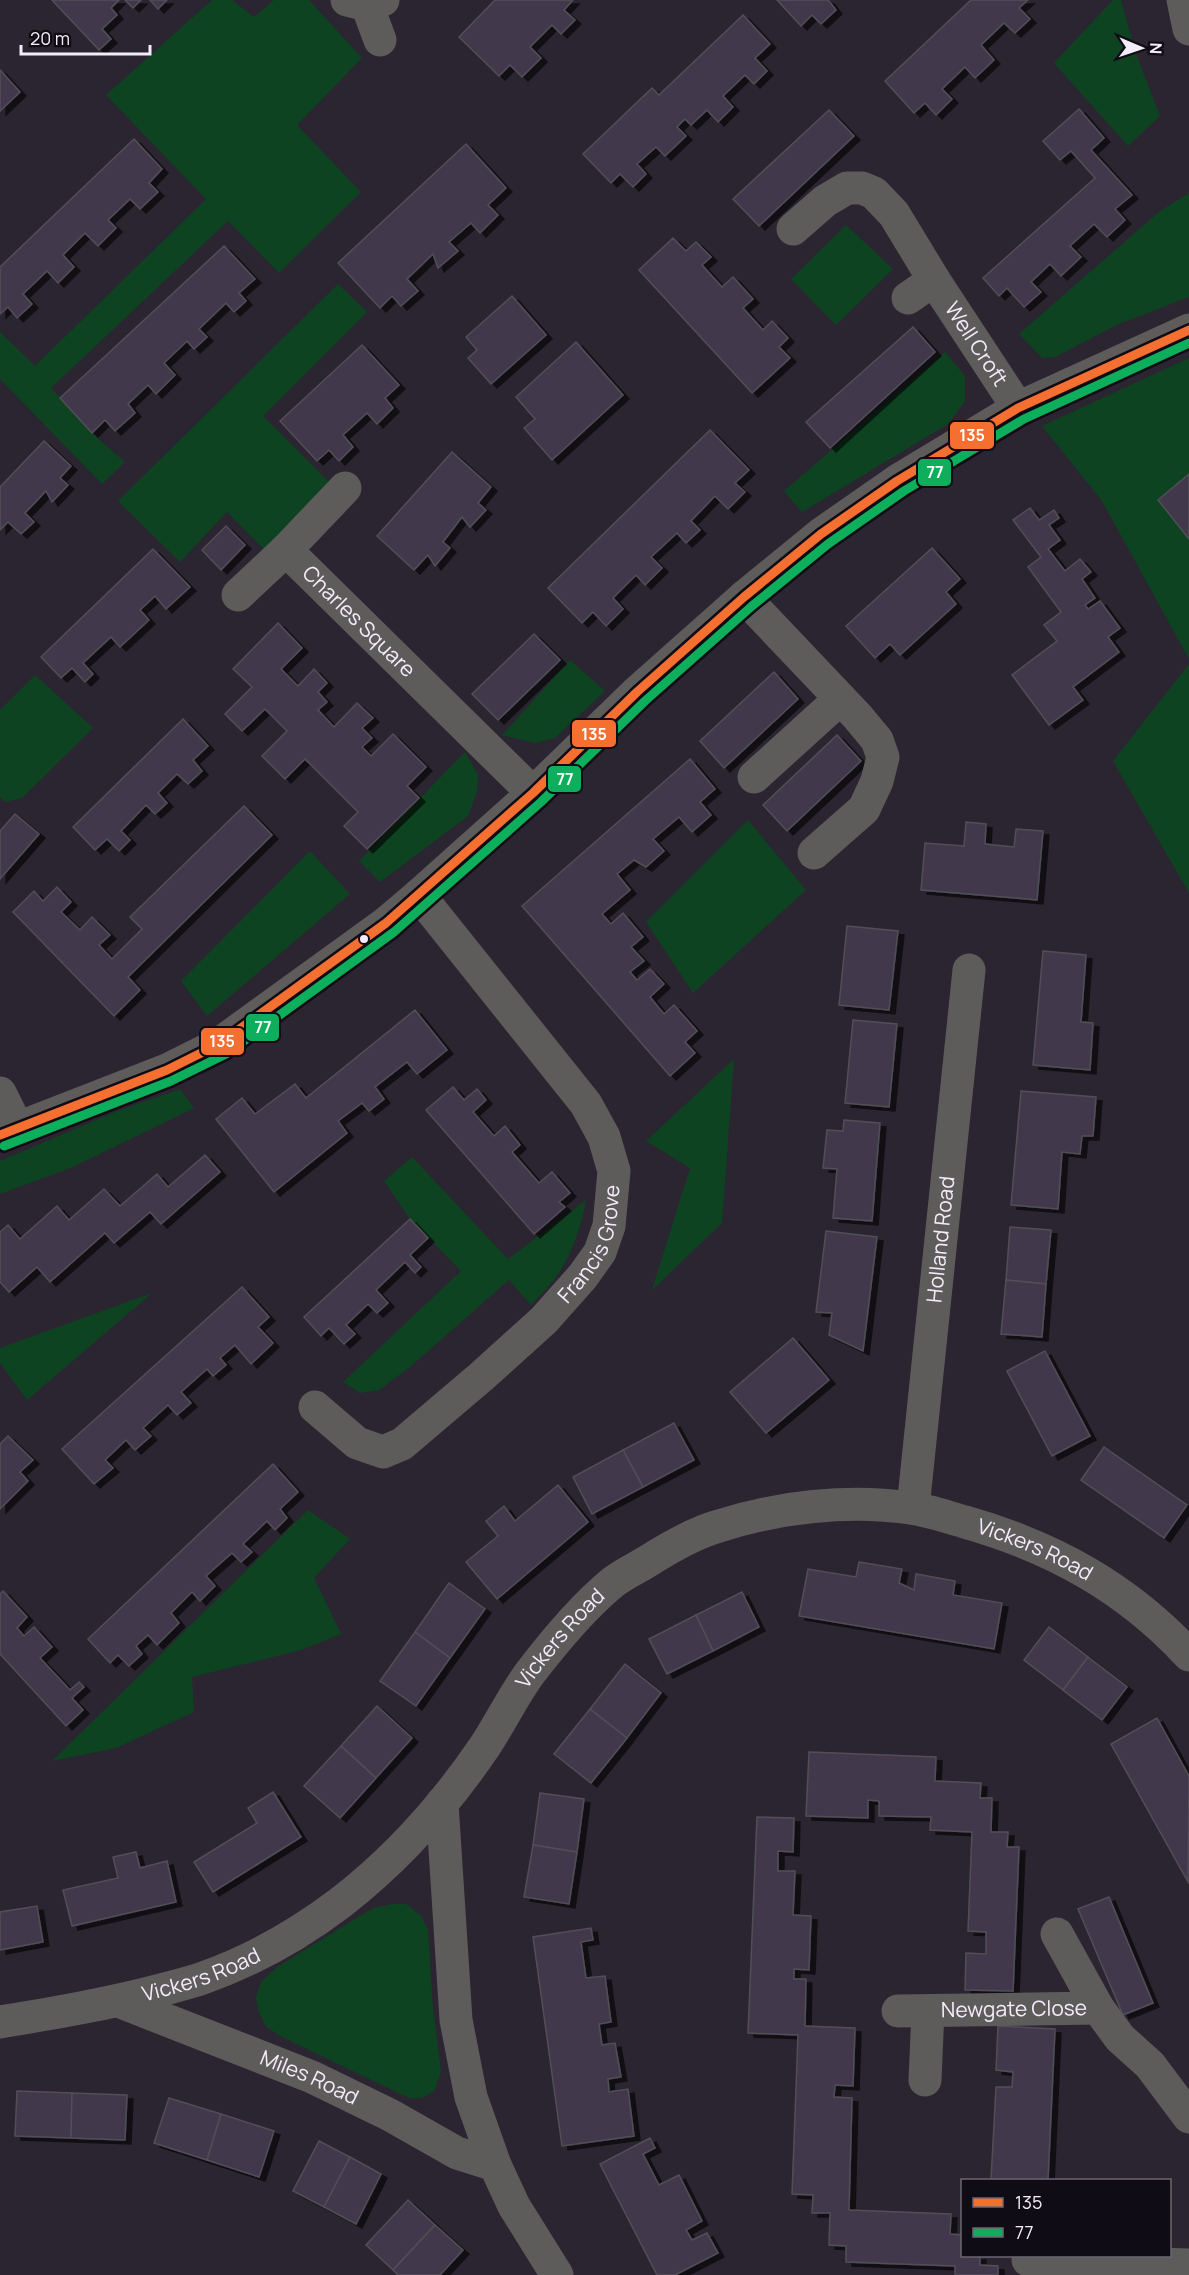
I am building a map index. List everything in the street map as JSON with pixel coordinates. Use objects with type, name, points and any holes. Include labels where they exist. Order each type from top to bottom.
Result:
[{"type":"street","points":[[366,2],[380,40]]},
{"type":"street","name":"Well Croft","points":[[793,229],[825,201],[847,189],[862,188],[874,193],[894,214],[934,280],[1018,408]]},
{"type":"street","name":"Well Croft","points":[[908,298],[934,280]]},
{"type":"street","points":[[0,1093],[8,1131],[167,1070],[219,1044],[386,923],[420,895],[534,793],[637,692],[744,597],[822,534],[897,481],[1018,408],[1189,330]]},
{"type":"street","name":"Charles Square","points":[[238,595],[286,550],[345,488]]},
{"type":"street","name":"Charles Square","points":[[286,550],[439,686],[534,793]]},
{"type":"street","points":[[744,597],[877,740],[883,757],[877,781],[864,809],[814,853]]},
{"type":"street","points":[[754,777],[840,699]]},
{"type":"street","name":"Francis Grove","points":[[315,1407],[357,1443],[383,1452],[402,1444],[544,1320],[583,1276],[600,1252],[609,1226],[614,1171],[604,1137],[586,1104],[420,895]]},
{"type":"street","name":"Holland Road","points":[[913,1508],[969,970]]},
{"type":"street","name":"Vickers Road","points":[[0,2022],[118,2001],[202,1979],[269,1949],[337,1905],[377,1874],[416,1835],[484,1747],[529,1675],[567,1628],[613,1582],[669,1548],[717,1526],[778,1511],[871,1504],[913,1508],[987,1528],[1035,1546],[1083,1570],[1136,1605],[1189,1655]]},
{"type":"street","points":[[442,1803],[456,2020],[471,2097],[495,2165],[514,2206],[557,2275]]},
{"type":"street","name":"Newgate Close","points":[[1057,1934],[1098,2008],[1120,2038],[1150,2065],[1189,2117]]},
{"type":"street","name":"Miles Road","points":[[118,2001],[312,2077],[390,2115],[457,2153],[495,2165]]},
{"type":"street","name":"Newgate Close","points":[[925,2080],[913,2011],[1098,2008]]},
{"type":"street","points":[[1028,2260],[1189,2265]]},
{"type":"green space","points":[[212,0],[232,0],[254,17],[274,0],[309,0],[362,58],[297,125],[361,192],[279,273],[228,221],[51,388],[92,433],[125,462],[102,484],[0,379],[0,332],[35,366],[206,199],[106,95]]},
{"type":"green space","points":[[1113,0],[1121,0],[1136,54],[1160,116],[1128,146],[1054,63]]},
{"type":"green space","points":[[1189,193],[1189,297],[1119,324],[1055,357],[1042,358],[1019,334],[1160,211]]},
{"type":"green space","points":[[846,225],[893,269],[836,325],[791,279]]},
{"type":"green space","points":[[338,284],[367,312],[263,416],[332,485],[268,553],[227,512],[180,562],[118,501]]},
{"type":"green space","points":[[945,352],[965,376],[965,401],[948,424],[802,512],[784,491]]},
{"type":"green space","points":[[1189,358],[1189,659],[1102,501],[1042,426]]},
{"type":"green space","points":[[570,660],[605,691],[555,738],[535,743],[502,735]]},
{"type":"green space","points":[[1189,664],[1189,893],[1113,761]]},
{"type":"green space","points":[[35,675],[93,728],[22,798],[5,802],[0,797],[0,710]]},
{"type":"green space","points":[[465,752],[478,775],[477,792],[468,816],[380,882],[359,861]]},
{"type":"green space","points":[[748,820],[806,890],[693,993],[646,922]]},
{"type":"green space","points":[[310,851],[350,894],[207,1016],[181,981]]},
{"type":"green space","points":[[734,1059],[722,1223],[652,1290],[690,1168],[646,1141]]},
{"type":"green space","points":[[180,1089],[194,1108],[73,1167],[0,1194],[0,1161],[115,1112]]},
{"type":"green space","points":[[412,1157],[508,1259],[586,1200],[584,1211],[575,1242],[565,1262],[554,1280],[531,1305],[509,1280],[410,1367],[379,1390],[360,1393],[343,1382],[461,1271],[410,1219],[384,1181]]},
{"type":"green space","points":[[152,1293],[27,1400],[0,1363],[0,1348]]},
{"type":"green space","points":[[308,1510],[350,1539],[314,1578],[341,1634],[301,1650],[192,1677],[194,1712],[116,1748],[52,1761]]},
{"type":"green space","points":[[406,1904],[421,1916],[428,1930],[433,2008],[441,2072],[434,2091],[422,2098],[409,2098],[284,2038],[266,2027],[258,2010],[256,1997],[261,1982],[277,1967],[373,1908]]},
{"type":"building","points":[[52,0],[119,0],[111,8],[117,15],[102,29],[111,39],[99,50]]},
{"type":"building","points":[[125,0],[141,0],[133,8]]},
{"type":"building","points":[[150,0],[167,0],[158,9]]},
{"type":"building","points":[[495,0],[573,0],[564,10],[575,20],[561,34],[552,25],[530,47],[541,58],[522,77],[510,65],[499,76],[459,37]]},
{"type":"building","points":[[777,0],[828,0],[836,10],[821,24],[812,15],[801,26]]},
{"type":"building","points":[[971,0],[1028,0],[1019,8],[1030,19],[1015,33],[1004,23],[981,45],[994,60],[975,78],[965,67],[942,89],[952,99],[936,115],[925,103],[914,113],[885,81]]},
{"type":"building","points":[[743,15],[770,44],[755,58],[767,71],[754,84],[745,75],[723,96],[733,107],[718,122],[707,110],[691,125],[685,119],[677,127],[686,136],[665,156],[656,147],[637,164],[646,174],[633,187],[620,174],[611,183],[583,154],[652,88],[659,95]]},
{"type":"building","points":[[0,70],[20,92],[0,111]]},
{"type":"building","points":[[1079,109],[1104,138],[1091,150],[1132,195],[1115,209],[1125,220],[1107,237],[1094,224],[1070,246],[1081,257],[1061,276],[1050,264],[1031,282],[1041,292],[1024,307],[1007,288],[999,296],[983,278],[1095,178],[1071,151],[1060,160],[1043,141]]},
{"type":"building","points":[[829,110],[854,136],[759,226],[733,199]]},
{"type":"building","points":[[134,139],[162,169],[149,183],[158,192],[140,209],[130,199],[108,220],[116,228],[98,246],[85,233],[63,255],[74,267],[58,283],[47,271],[23,294],[32,304],[17,318],[8,307],[0,314],[0,267]]},
{"type":"building","points":[[466,144],[506,188],[488,205],[498,215],[480,233],[471,223],[449,242],[458,251],[438,268],[433,254],[407,279],[418,291],[401,306],[392,296],[380,308],[338,263]]},
{"type":"building","points":[[673,238],[686,251],[696,242],[711,257],[702,265],[722,287],[733,277],[753,299],[743,308],[763,330],[772,321],[788,338],[779,347],[790,358],[752,393],[639,270]]},
{"type":"building","points":[[224,246],[255,279],[239,293],[246,301],[234,312],[226,303],[199,329],[207,337],[194,349],[187,341],[164,363],[175,375],[156,394],[148,385],[128,404],[135,413],[115,431],[105,420],[92,433],[60,398]]},
{"type":"building","points":[[512,296],[546,335],[491,384],[468,358],[477,350],[466,337]]},
{"type":"building","points":[[913,327],[935,352],[830,448],[806,422]]},
{"type":"building","points":[[576,342],[623,395],[552,460],[524,428],[535,419],[516,397]]},
{"type":"building","points":[[362,345],[399,385],[385,398],[393,408],[377,424],[367,413],[343,435],[353,447],[339,461],[329,450],[317,461],[280,421]]},
{"type":"building","points":[[710,430],[749,470],[735,483],[745,492],[728,509],[715,496],[691,521],[700,530],[686,543],[677,533],[651,557],[662,568],[645,585],[636,575],[613,598],[623,609],[606,626],[593,612],[582,623],[548,588]]},
{"type":"building","points":[[44,441],[71,466],[60,478],[68,485],[52,502],[46,491],[25,513],[34,522],[21,534],[8,522],[0,530],[0,487]]},
{"type":"building","points":[[452,452],[491,487],[478,503],[486,510],[470,527],[462,517],[443,542],[450,548],[435,566],[428,555],[414,570],[377,536]]},
{"type":"building","points":[[1189,474],[1189,539],[1158,500]]},
{"type":"building","points":[[1030,508],[1039,520],[1054,510],[1059,518],[1049,525],[1060,540],[1048,549],[1065,571],[1080,559],[1091,572],[1082,579],[1095,598],[1085,605],[1088,609],[1100,601],[1120,628],[1108,637],[1119,652],[1073,687],[1083,700],[1049,725],[1012,675],[1057,641],[1044,625],[1061,612],[1028,567],[1041,557],[1013,520]]},
{"type":"building","points":[[226,526],[245,545],[221,570],[202,550]]},
{"type":"building","points":[[932,548],[960,579],[946,592],[956,604],[900,655],[890,644],[875,658],[846,626]]},
{"type":"building","points":[[153,549],[190,587],[166,609],[155,596],[140,610],[149,620],[120,647],[111,637],[83,663],[93,674],[85,682],[72,668],[61,678],[41,657]]},
{"type":"building","points":[[278,623],[302,648],[281,669],[298,686],[314,669],[327,683],[318,692],[327,702],[318,710],[334,727],[357,703],[373,718],[362,728],[372,738],[362,747],[371,756],[393,734],[426,767],[407,786],[419,798],[367,849],[344,826],[358,812],[305,759],[285,779],[262,756],[287,731],[265,709],[242,731],[225,714],[252,687],[233,669]]},
{"type":"building","points":[[534,634],[560,660],[498,720],[472,694]]},
{"type":"building","points":[[774,672],[798,699],[724,768],[700,741]]},
{"type":"building","points":[[183,719],[208,746],[193,760],[202,771],[188,784],[177,774],[158,793],[167,803],[155,814],[146,805],[121,831],[130,840],[119,851],[107,839],[95,850],[73,827]]},
{"type":"building","points":[[837,735],[861,761],[787,831],[763,805]]},
{"type":"building","points":[[690,759],[715,789],[700,802],[711,815],[692,832],[679,817],[653,839],[664,851],[646,867],[634,860],[617,874],[630,890],[602,914],[611,924],[623,913],[643,937],[631,947],[644,961],[630,972],[637,980],[650,969],[664,984],[650,997],[664,1014],[674,1005],[697,1031],[685,1042],[695,1053],[670,1076],[522,906]]},
{"type":"building","points":[[244,806],[272,835],[128,977],[140,990],[114,1016],[13,912],[34,891],[43,901],[57,887],[71,902],[61,912],[80,930],[92,917],[110,935],[99,945],[112,959],[142,929],[130,917]]},
{"type":"building","points":[[15,814],[39,834],[0,879],[0,831]]},
{"type":"building","points":[[966,822],[986,824],[985,844],[1014,847],[1016,829],[1043,831],[1037,900],[921,890],[925,843],[964,846]]},
{"type":"building","points":[[847,926],[898,931],[889,1010],[839,1005]]},
{"type":"building","points":[[1043,951],[1086,955],[1081,1022],[1093,1023],[1090,1070],[1033,1065]]},
{"type":"building","points":[[415,1010],[447,1050],[417,1074],[407,1062],[375,1087],[384,1099],[369,1111],[362,1103],[338,1121],[347,1133],[274,1192],[216,1119],[242,1098],[255,1114],[295,1084],[306,1098]]},
{"type":"building","points":[[853,1020],[897,1024],[889,1107],[845,1103]]},
{"type":"building","points":[[453,1087],[464,1100],[477,1089],[486,1100],[473,1112],[494,1136],[505,1126],[520,1145],[512,1152],[539,1183],[552,1172],[570,1193],[559,1202],[565,1207],[534,1234],[426,1110]]},
{"type":"building","points":[[1021,1091],[1096,1097],[1093,1136],[1082,1136],[1080,1154],[1062,1152],[1058,1209],[1011,1205]]},
{"type":"building","points":[[844,1120],[880,1123],[872,1221],[833,1218],[837,1169],[823,1168],[827,1130],[843,1131]]},
{"type":"building","points":[[205,1155],[220,1172],[161,1224],[150,1212],[114,1243],[105,1233],[50,1282],[37,1267],[9,1292],[0,1282],[0,1232],[8,1225],[20,1239],[57,1206],[69,1220],[104,1189],[120,1206],[157,1174],[168,1187]]},
{"type":"building","points":[[410,1219],[428,1238],[410,1255],[421,1267],[415,1273],[405,1262],[376,1290],[388,1303],[377,1313],[368,1304],[346,1325],[355,1334],[344,1344],[329,1328],[321,1336],[304,1317]]},
{"type":"building","points":[[1010,1227],[1051,1230],[1046,1284],[1006,1280]]},
{"type":"building","points":[[826,1231],[877,1237],[863,1351],[829,1335],[832,1313],[816,1312]]},
{"type":"building","points":[[1006,1280],[1046,1284],[1042,1337],[1001,1334]]},
{"type":"building","points":[[242,1287],[269,1317],[258,1327],[273,1343],[251,1364],[235,1345],[220,1358],[226,1365],[213,1376],[207,1369],[181,1392],[191,1403],[177,1415],[168,1405],[143,1428],[151,1436],[135,1450],[126,1440],[105,1460],[113,1468],[94,1484],[62,1449]]},
{"type":"building","points":[[793,1338],[829,1380],[766,1433],[730,1392]]},
{"type":"building","points":[[1045,1351],[1090,1436],[1052,1456],[1007,1371]]},
{"type":"building","points":[[674,1423],[694,1460],[643,1487],[623,1450]]},
{"type":"building","points":[[8,1436],[33,1460],[20,1472],[28,1481],[0,1509],[0,1444]]},
{"type":"building","points":[[1104,1447],[1187,1505],[1164,1538],[1081,1480]]},
{"type":"building","points":[[623,1450],[643,1487],[592,1514],[573,1477]]},
{"type":"building","points":[[273,1464],[298,1492],[280,1509],[287,1518],[275,1530],[267,1521],[243,1544],[252,1552],[241,1562],[232,1553],[206,1576],[215,1586],[200,1601],[192,1592],[171,1613],[179,1623],[157,1645],[148,1635],[136,1646],[142,1654],[129,1666],[118,1655],[110,1663],[88,1639]]},
{"type":"building","points":[[558,1485],[588,1522],[497,1599],[466,1562],[498,1536],[486,1521],[504,1506],[515,1521]]},
{"type":"building","points":[[859,1562],[902,1569],[899,1583],[914,1590],[916,1574],[955,1581],[953,1595],[1002,1603],[994,1649],[799,1616],[808,1569],[856,1577]]},
{"type":"building","points":[[449,1583],[485,1609],[450,1658],[415,1632]]},
{"type":"building","points":[[3,1591],[27,1617],[17,1628],[24,1636],[34,1627],[52,1647],[40,1658],[70,1690],[79,1682],[84,1687],[72,1698],[83,1710],[66,1726],[0,1654],[0,1594]]},
{"type":"building","points":[[742,1592],[759,1627],[713,1651],[696,1615]]},
{"type":"building","points":[[696,1615],[713,1651],[667,1674],[649,1639]]},
{"type":"building","points":[[1049,1627],[1088,1657],[1063,1690],[1024,1660]]},
{"type":"building","points":[[415,1632],[450,1658],[416,1706],[380,1681]]},
{"type":"building","points":[[1088,1657],[1127,1687],[1102,1720],[1063,1690]]},
{"type":"building","points":[[625,1664],[661,1693],[627,1738],[590,1709]]},
{"type":"building","points":[[377,1706],[412,1738],[376,1778],[341,1746]]},
{"type":"building","points":[[590,1709],[627,1738],[591,1783],[554,1754]]},
{"type":"building","points":[[1157,1718],[1189,1776],[1188,1882],[1111,1744]]},
{"type":"building","points":[[341,1746],[376,1778],[340,1818],[304,1786]]},
{"type":"building","points":[[809,1752],[936,1757],[935,1781],[981,1783],[980,1798],[992,1798],[991,1832],[1008,1832],[1007,1847],[1019,1847],[1013,1991],[965,1990],[966,1953],[986,1954],[986,1932],[968,1931],[972,1832],[930,1830],[931,1817],[879,1816],[879,1801],[868,1800],[868,1818],[806,1816]]},
{"type":"building","points":[[273,1792],[301,1837],[213,1892],[194,1862],[257,1823],[248,1808]]},
{"type":"building","points":[[540,1793],[584,1799],[577,1852],[533,1845]]},
{"type":"building","points":[[757,1817],[794,1818],[793,1852],[778,1851],[778,1871],[795,1871],[793,1915],[811,1916],[809,1970],[794,1969],[794,1979],[806,1979],[805,2026],[855,2028],[853,2086],[835,2085],[834,2097],[852,2098],[849,2210],[951,2214],[950,2234],[961,2235],[961,2257],[980,2257],[980,2265],[998,2266],[998,2275],[955,2275],[955,2266],[846,2262],[846,2246],[829,2245],[830,2213],[812,2213],[813,2195],[792,2194],[798,2035],[748,2033]]},
{"type":"building","points":[[533,1845],[577,1852],[569,1904],[524,1897]]},
{"type":"building","points":[[136,1852],[140,1868],[167,1861],[176,1902],[72,1926],[63,1890],[118,1878],[113,1857]]},
{"type":"building","points":[[1109,1897],[1153,2003],[1123,2015],[1078,1909]]},
{"type":"building","points":[[37,1906],[43,1942],[0,1950],[0,1912]]},
{"type":"building","points":[[591,1928],[593,1940],[581,1942],[586,1978],[605,1976],[611,2022],[599,2024],[602,2045],[615,2043],[621,2077],[608,2079],[609,2092],[628,2089],[634,2136],[562,2146],[533,1937]]},
{"type":"building","points":[[998,2026],[1055,2029],[1048,2179],[991,2179],[996,2087],[1012,2087],[1013,2072],[996,2070]]},
{"type":"building","points":[[17,2091],[72,2093],[71,2138],[15,2136]]},
{"type":"building","points":[[72,2093],[127,2095],[125,2140],[71,2138]]},
{"type":"building","points":[[169,2098],[221,2114],[207,2160],[154,2143]]},
{"type":"building","points":[[221,2114],[274,2131],[259,2177],[207,2160]]},
{"type":"building","points":[[650,2138],[655,2148],[643,2154],[659,2185],[679,2175],[702,2221],[686,2230],[692,2240],[707,2233],[718,2253],[675,2275],[657,2275],[600,2164]]},
{"type":"building","points":[[319,2141],[350,2157],[324,2207],[293,2191]]},
{"type":"building","points":[[350,2157],[381,2174],[356,2224],[324,2207]]},
{"type":"building","points":[[408,2200],[435,2225],[393,2270],[366,2245]]},
{"type":"building","points":[[435,2225],[463,2250],[440,2275],[398,2275],[393,2270]]},
{"type":"transit line","name":"135","points":[[0,1135],[167,1070],[219,1044],[386,923],[533,793],[637,692],[744,597],[821,534],[897,481],[1018,408],[1189,330]]},
{"type":"transit line","name":"77","points":[[4,1146],[171,1081],[226,1054],[394,932],[541,802],[645,701],[752,606],[828,544],[904,491],[1024,419],[1189,343]]}]
